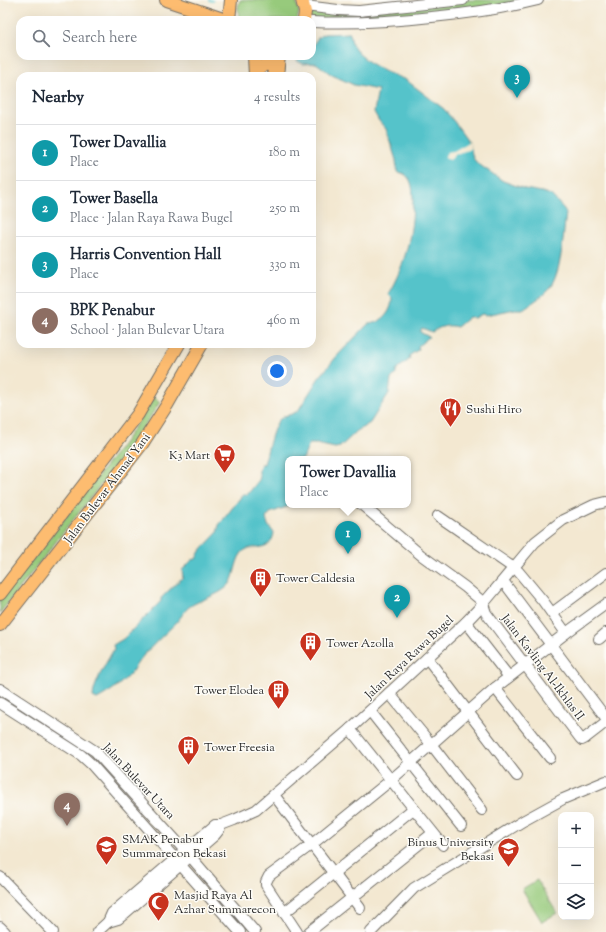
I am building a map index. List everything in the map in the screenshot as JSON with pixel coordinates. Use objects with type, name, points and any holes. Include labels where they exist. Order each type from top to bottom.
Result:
[{"type":"main road","points":[[166,0],[217,16]]},
{"type":"main road","points":[[212,14],[221,9],[223,0]]},
{"type":"main road","points":[[230,16],[232,0]]},
{"type":"main road","points":[[304,3],[304,16]]},
{"type":"main road","points":[[254,60],[255,72]]},
{"type":"main road","points":[[277,72],[279,60]]},
{"type":"main road","points":[[257,72],[267,63],[275,72]]},
{"type":"main road","name":"Jalan Bulevar Ahmad Yani","points":[[0,594],[138,414],[177,348]]},
{"type":"main road","name":"Jalan Bulevar Ahmad Yani","points":[[0,625],[142,444],[167,405],[200,348]]},
{"type":"street","points":[[304,3],[338,10],[359,11],[463,0]]},
{"type":"street","points":[[316,22],[342,23],[401,20],[498,9],[538,0]]},
{"type":"street","name":"Jalan Raya Rawa Bugel","points":[[97,932],[108,922],[112,913],[188,853],[215,825],[221,825],[252,813],[350,729],[466,622],[503,581],[512,568],[535,542],[563,520],[594,505],[606,502]]},
{"type":"street","name":"Jalan Kavling Al-Ikhlas II","points":[[366,508],[421,555],[465,587],[483,603],[486,613],[582,740],[606,722]]},
{"type":"street","points":[[438,516],[522,576],[566,633]]},
{"type":"street","points":[[552,613],[606,573]]},
{"type":"street","points":[[503,581],[606,718]]},
{"type":"street","points":[[297,932],[266,885],[269,876],[311,845],[391,780],[496,688],[550,644],[606,604]]},
{"type":"street","points":[[466,622],[510,677]]},
{"type":"street","points":[[426,658],[517,776]]},
{"type":"street","name":"Jalan Bulevar Utara","points":[[0,688],[95,751],[188,853],[255,932]]},
{"type":"street","points":[[496,688],[550,758]]},
{"type":"street","points":[[390,693],[482,810]]},
{"type":"street","name":"Jalan Bulevar Utara","points":[[0,703],[81,755],[91,764],[240,932]]},
{"type":"street","points":[[370,711],[461,826]]},
{"type":"street","points":[[350,729],[443,845]]},
{"type":"street","points":[[371,932],[414,888],[522,821],[564,799],[606,781]]},
{"type":"street","points":[[274,795],[360,908]]},
{"type":"street","points":[[284,913],[413,809]]},
{"type":"street","points":[[309,932],[433,833]]},
{"type":"street","points":[[0,876],[53,932]]},
{"type":"street","points":[[0,927],[4,932]]},
{"type":"green space","points":[[240,0],[296,0],[299,12],[298,16],[239,16],[238,7]]},
{"type":"green space","points":[[463,0],[538,0],[498,9],[316,22],[316,16],[308,16],[305,12]]},
{"type":"green space","points":[[154,397],[160,402],[132,445],[0,613],[0,600],[125,441]]},
{"type":"green space","points":[[537,880],[557,913],[542,922],[522,889]]},
{"type":"water","points":[[350,33],[352,44],[359,54],[373,65],[406,80],[444,109],[469,142],[473,158],[477,163],[503,181],[525,189],[551,195],[566,213],[563,243],[556,275],[548,290],[523,309],[515,309],[486,315],[482,314],[475,318],[469,317],[457,327],[444,326],[432,332],[422,328],[420,332],[429,337],[418,346],[419,349],[409,356],[410,359],[396,370],[396,374],[391,379],[389,393],[370,423],[357,431],[340,447],[335,448],[317,444],[309,444],[304,456],[285,456],[285,508],[270,513],[266,518],[268,525],[274,533],[272,540],[264,546],[245,550],[237,561],[233,578],[229,585],[215,595],[189,607],[175,624],[141,658],[125,680],[97,699],[93,697],[95,686],[114,649],[113,645],[123,639],[161,601],[161,598],[183,577],[182,570],[192,560],[196,559],[200,551],[217,533],[219,525],[244,493],[247,495],[259,480],[260,467],[261,464],[264,464],[277,422],[280,419],[298,411],[318,379],[337,356],[368,324],[382,319],[388,312],[392,303],[392,298],[388,294],[399,272],[410,237],[413,212],[411,182],[406,175],[397,172],[396,160],[386,129],[374,112],[378,90],[354,85],[332,75],[316,63],[303,64],[297,61],[316,60],[316,41],[318,37],[324,34]]},
{"type":"pier","points":[[469,142],[471,148],[468,150],[456,154],[450,160],[445,158],[447,152],[454,151]]},
{"type":"waterway","points":[[209,0],[213,1]]},
{"type":"place","name":"Harris Convention Hall","points":[[517,98]]},
{"type":"place","name":"Sushi Hiro","points":[[451,428]]},
{"type":"place","name":"K3 Mart","points":[[225,474]]},
{"type":"place","name":"Tower Davallia","points":[[348,554]]},
{"type":"place","name":"Tower Caldesia","points":[[261,598]]},
{"type":"place","name":"Tower Basella","points":[[397,618]]},
{"type":"place","name":"Tower Azolla","points":[[311,662]]},
{"type":"place","name":"Tower Elodea","points":[[279,710]]},
{"type":"place","name":"Tower Freesia","points":[[188,766]]},
{"type":"place","name":"BPK Penabur","points":[[67,826]]},
{"type":"place","name":"SMAK Penabur Summarecon Bekasi","points":[[106,866]]},
{"type":"place","name":"Binus University Bekasi","points":[[509,868]]},
{"type":"place","name":"Masjid Raya Al Azhar Summarecon","points":[[158,922]]}]
